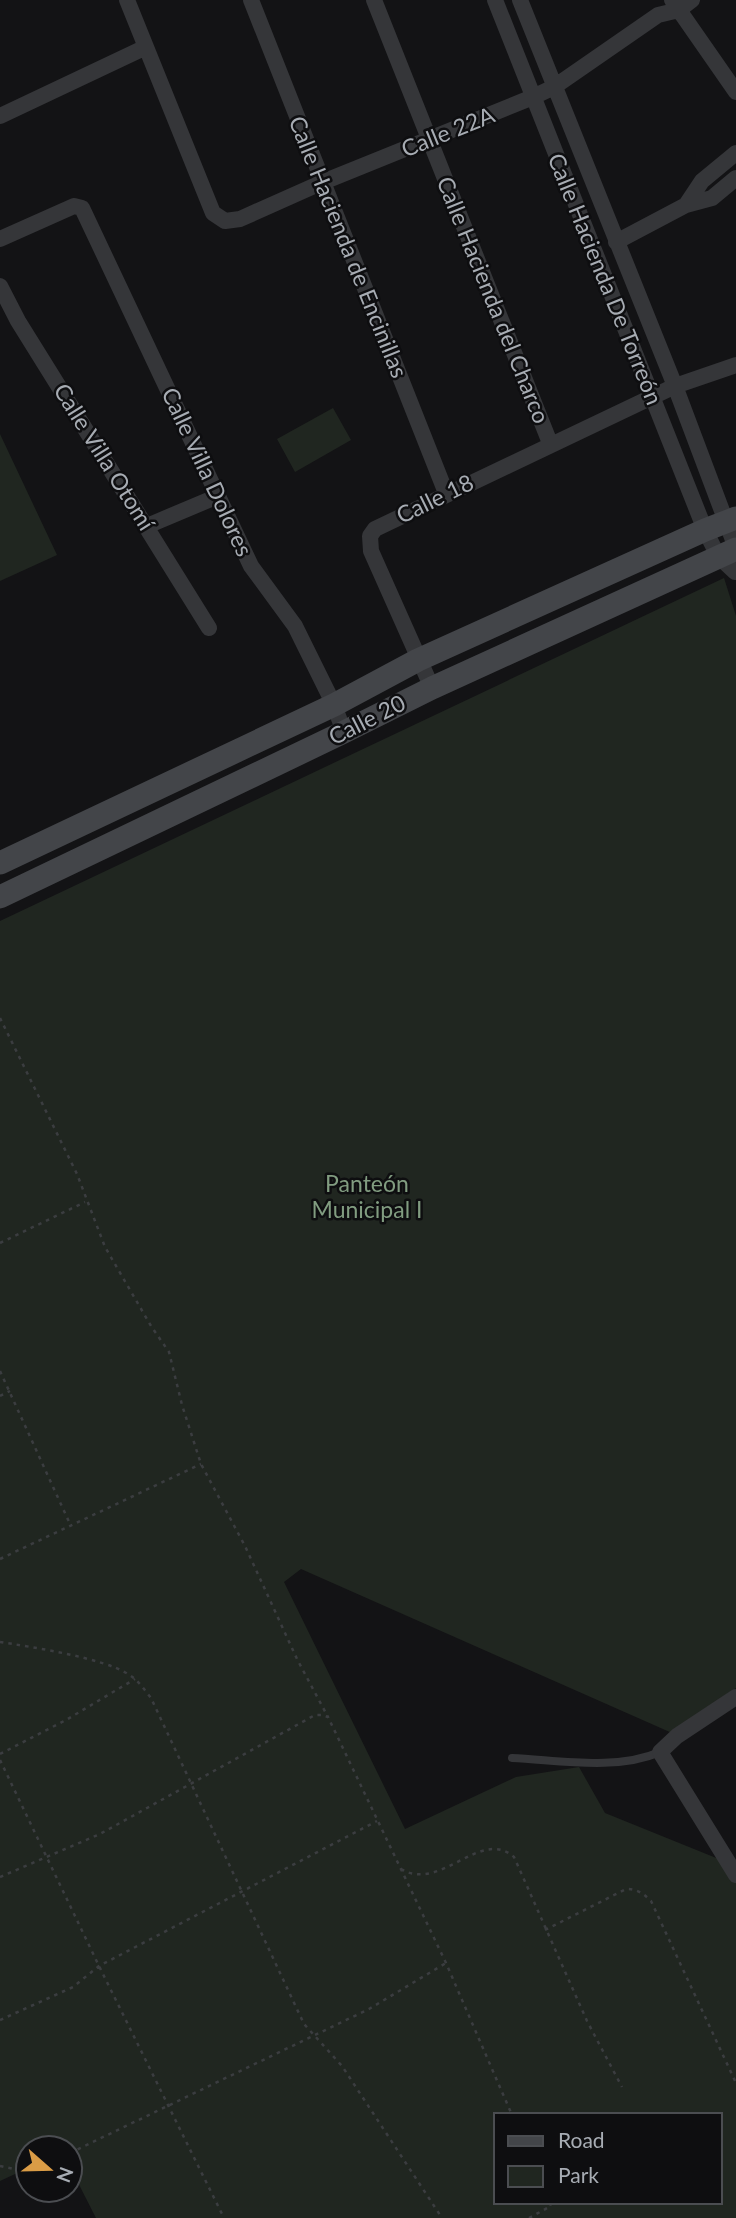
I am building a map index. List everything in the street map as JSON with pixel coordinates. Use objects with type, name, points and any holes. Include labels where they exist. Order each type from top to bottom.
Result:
[{"type":"main road","name":"Calle 20","points":[[0,863],[334,705],[418,660],[722,523]]},
{"type":"main road","name":"Calle 20","points":[[0,897],[432,688],[732,552]]},
{"type":"main road","points":[[552,599],[564,627]]},
{"type":"main road","points":[[68,830],[80,859]]},
{"type":"street","points":[[0,117],[146,47],[127,0]]},
{"type":"street","name":"Calle Hacienda de Encinillas","points":[[251,0],[446,493]]},
{"type":"street","name":"Calle Hacienda del Charco","points":[[374,0],[551,443]]},
{"type":"street","name":"Calle Hacienda De Torreón","points":[[495,0],[653,398],[722,523]]},
{"type":"street","name":"Calle Hacienda De Torreón","points":[[520,0],[676,386],[732,552]]},
{"type":"street","points":[[681,3],[736,92]]},
{"type":"street","name":"Calle 22A","points":[[146,47],[213,213],[225,221],[240,219],[323,182],[533,97],[554,86],[661,8],[681,3]]},
{"type":"street","points":[[686,205],[702,181],[736,153]]},
{"type":"street","points":[[616,242],[686,205],[712,198],[736,178]]},
{"type":"street","name":"Calle Villa Dolores","points":[[0,239],[74,206],[80,206],[251,566],[295,626],[334,705],[344,732]]},
{"type":"street","name":"Calle Villa Otomí","points":[[0,286],[18,321],[209,628]]},
{"type":"street","name":"Calle 18","points":[[432,688],[371,551],[370,536],[375,529],[551,443],[676,386],[736,365]]},
{"type":"street","points":[[146,526],[218,496]]},
{"type":"street","points":[[732,552],[736,573]]},
{"type":"street","points":[[736,1697],[677,1736],[660,1752],[736,1875]]},
{"type":"lane","points":[[512,1758],[624,1763],[660,1752]]},
{"type":"path","points":[[0,1018],[77,1174],[105,1247],[169,1352],[201,1464],[245,1546],[401,1868],[511,2113]]},
{"type":"path","points":[[0,1243],[86,1201]]},
{"type":"path","points":[[0,1371],[71,1524]]},
{"type":"path","points":[[0,1396],[10,1391]]},
{"type":"path","points":[[0,1559],[201,1464]]},
{"type":"path","points":[[0,1642],[103,1664],[129,1674],[150,1698],[295,2007],[314,2036],[342,2066],[442,2218]]},
{"type":"path","points":[[0,1754],[66,1720],[135,1679]]},
{"type":"path","points":[[0,1877],[100,1834],[315,1716],[322,1714],[328,1717]]},
{"type":"path","points":[[0,1760],[224,2218]]},
{"type":"path","points":[[0,2020],[73,1987],[99,1966],[377,1821]]},
{"type":"path","points":[[401,1868],[412,1875],[421,1876],[487,1849],[506,1850],[514,1857],[587,2021],[622,2087]]},
{"type":"path","points":[[545,1930],[626,1888],[644,1894],[651,1901],[736,2083]]},
{"type":"path","points":[[84,2146],[369,2009],[446,1963]]},
{"type":"path","points":[[529,2218],[550,2204]]},
{"type":"green space","points":[[333,408],[351,440],[295,472],[277,439]]},
{"type":"green space","points":[[0,434],[57,555],[0,581]]},
{"type":"green space","name":"Panteón Municipal I","points":[[724,578],[736,616],[736,1688],[672,1733],[301,1569],[284,1582],[405,1829],[516,1777],[579,1767],[605,1813],[736,1866],[736,2218],[96,2218],[84,2194],[84,2134],[14,2134],[14,2174],[0,2181],[0,921]]}]
